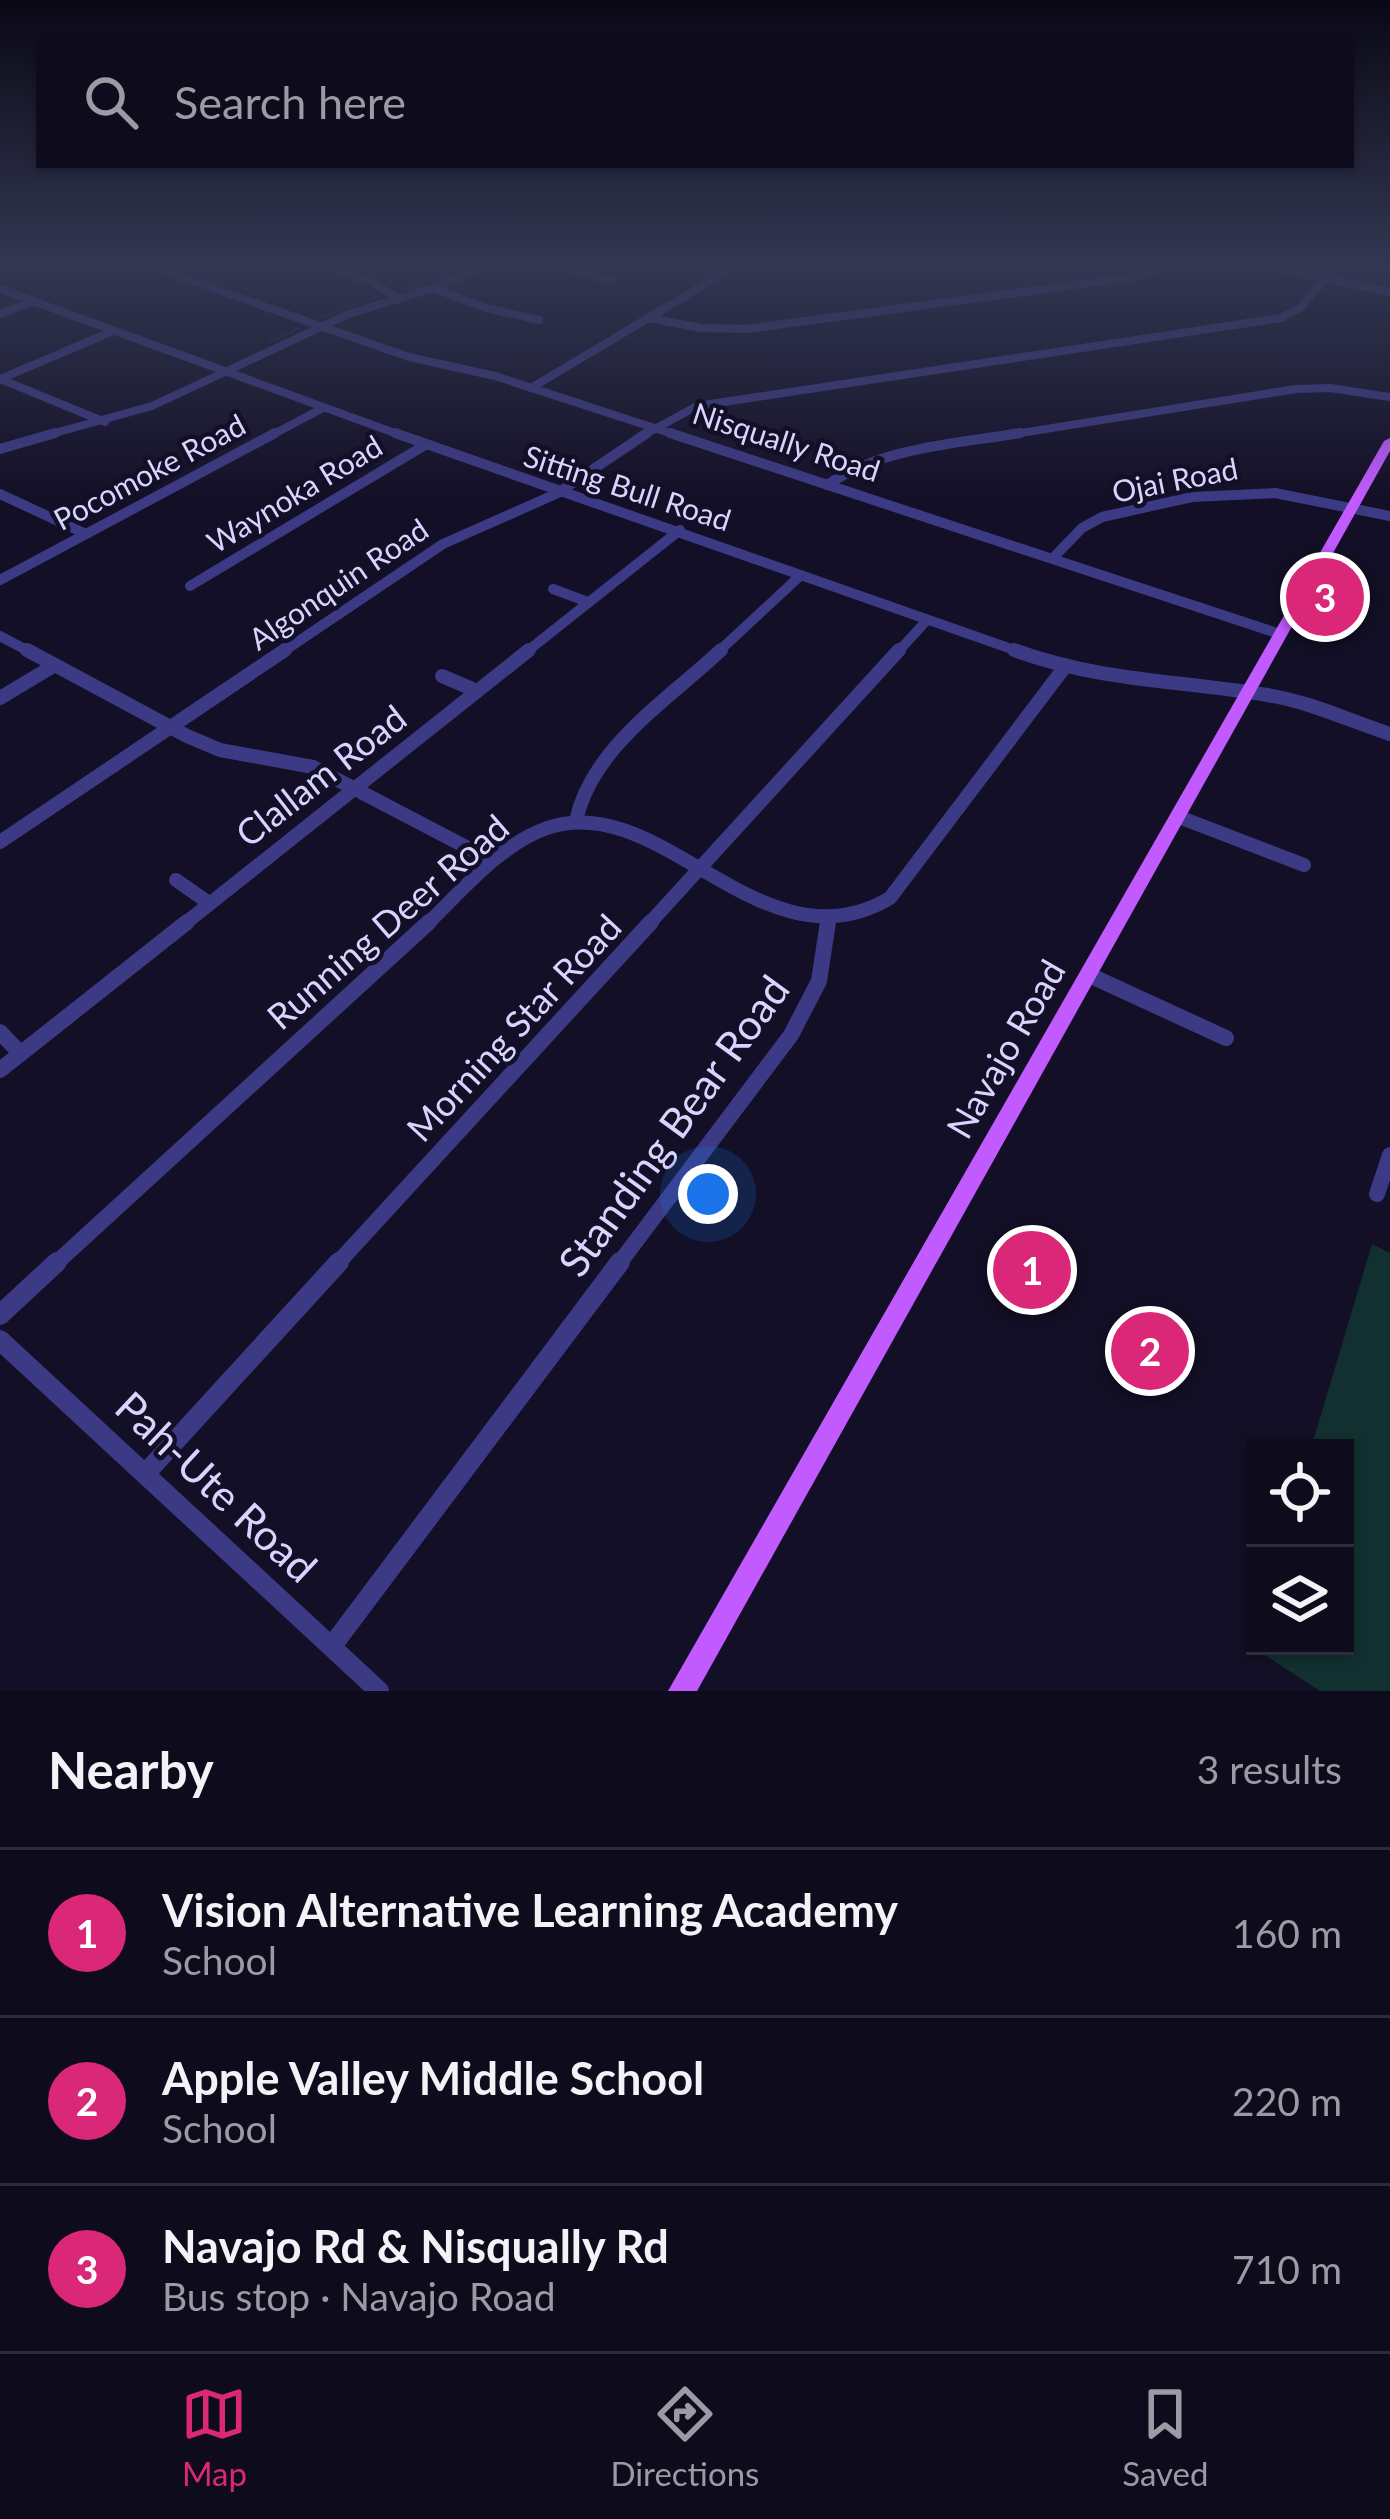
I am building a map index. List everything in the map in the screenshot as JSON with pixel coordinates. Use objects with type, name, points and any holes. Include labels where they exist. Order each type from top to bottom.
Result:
[{"type":"main road","name":"Navajo Road","points":[[682,1691],[1390,441]]},
{"type":"street","points":[[0,379],[90,341]]},
{"type":"street","name":"Sitting Bull Road","points":[[141,341],[558,493],[680,530],[1064,668],[1136,682],[1250,691]]},
{"type":"street","points":[[0,449],[105,422],[293,341]]},
{"type":"street","name":"Nisqually Road","points":[[366,341],[532,388],[1280,634]]},
{"type":"street","points":[[532,388],[611,341]]},
{"type":"street","name":"Algonquin Road","points":[[0,842],[442,544],[558,493],[653,428],[697,406],[1129,341]]},
{"type":"street","points":[[0,379],[105,422]]},
{"type":"street","points":[[827,485],[854,467],[893,454],[1296,389],[1390,397]]},
{"type":"street","name":"Pocomoke Road","points":[[0,580],[323,408]]},
{"type":"street","name":"Waynoka Road","points":[[190,586],[425,445]]},
{"type":"street","name":"Ojai Road","points":[[1053,559],[1086,525],[1140,506],[1270,489],[1390,516]]},
{"type":"street","points":[[0,494],[86,534]]},
{"type":"street","name":"Clallam Road","points":[[0,1070],[680,530]]},
{"type":"street","points":[[801,575],[598,764],[581,797],[576,821],[615,830],[773,907],[827,921],[871,911],[890,898],[1064,668]]},
{"type":"street","points":[[554,590],[588,602]]},
{"type":"street","name":"Morning Star Road","points":[[145,1474],[927,620]]},
{"type":"street","points":[[0,636],[220,750],[313,767],[491,860]]},
{"type":"street","points":[[0,698],[55,665]]},
{"type":"street","points":[[442,676],[477,692]]},
{"type":"street","points":[[1250,691],[1390,734]]},
{"type":"street","points":[[1179,817],[1304,865]]},
{"type":"street","name":"Running Deer Road","points":[[0,1316],[491,860],[536,832],[576,821]]},
{"type":"street","points":[[176,880],[209,903]]},
{"type":"street","name":"Standing Bear Road","points":[[332,1646],[791,1034],[821,986],[827,921]]},
{"type":"street","points":[[1089,975],[1226,1038]]},
{"type":"street","points":[[0,1032],[20,1053]]},
{"type":"street","points":[[1377,1194],[1390,1155]]},
{"type":"street","name":"Pah-Ute Road","points":[[0,1340],[379,1691]]},
{"type":"green space","points":[[1372,1244],[1390,1253],[1390,1691],[1320,1691],[1265,1655],[1354,1655],[1354,1439],[1314,1439]]},
{"type":"place","name":"Navajo Rd & Nisqually Rd","points":[[1325,597]]},
{"type":"place","name":"Vision Alternative Learning Academy","points":[[1032,1270]]},
{"type":"place","name":"Apple Valley Middle School","points":[[1150,1351]]}]
